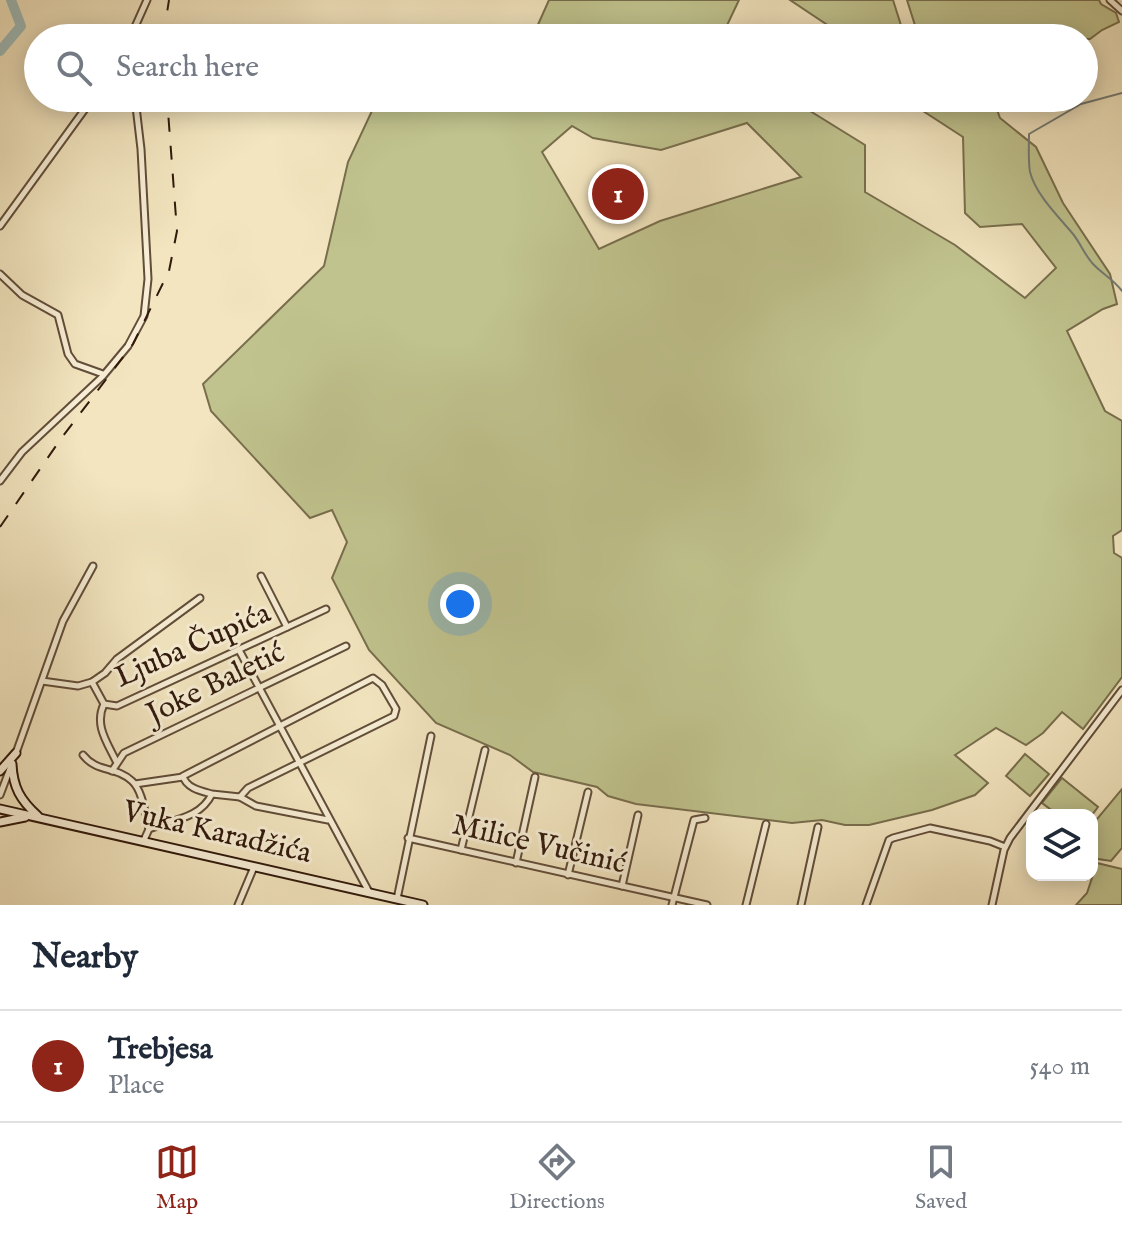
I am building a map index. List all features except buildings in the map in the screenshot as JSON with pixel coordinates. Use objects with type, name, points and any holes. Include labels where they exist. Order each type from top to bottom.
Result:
[{"type":"street","points":[[136,24],[147,0]]},
{"type":"street","points":[[1110,0],[1122,11]]},
{"type":"street","points":[[0,226],[83,112]]},
{"type":"street","points":[[0,481],[22,452],[128,346],[144,316],[148,279],[137,112]]},
{"type":"street","points":[[0,274],[22,295],[58,315],[68,354],[75,364],[103,374]]},
{"type":"street","points":[[0,795],[63,621],[93,566]]},
{"type":"street","points":[[261,576],[287,627]]},
{"type":"street","points":[[92,682],[117,659],[200,598]]},
{"type":"street","name":"Ljuba Čupića","points":[[42,681],[78,686],[92,682],[104,704],[117,706],[326,609]]},
{"type":"street","name":"Joke Baletić","points":[[116,761],[124,753],[346,646]]},
{"type":"street","points":[[239,650],[376,905]]},
{"type":"street","points":[[135,784],[183,776],[373,678],[378,680],[396,709],[394,716],[297,762],[248,788],[240,797]]},
{"type":"street","points":[[992,905],[1005,847],[1031,808],[1122,690]]},
{"type":"street","points":[[104,704],[100,726],[116,761],[112,771]]},
{"type":"street","points":[[397,901],[431,736]]},
{"type":"street","points":[[461,850],[485,750]]},
{"type":"street","points":[[0,771],[16,753]]},
{"type":"street","points":[[83,755],[95,767],[122,774],[135,784],[149,829],[144,840]]},
{"type":"street","points":[[12,764],[16,790],[25,804],[40,817]]},
{"type":"street","points":[[183,776],[192,787],[212,794],[240,797],[256,806],[329,820]]},
{"type":"street","points":[[516,863],[535,777]]},
{"type":"street","points":[[568,875],[588,792]]},
{"type":"street","points":[[149,829],[172,823],[201,809],[207,805],[212,794]]},
{"type":"street","name":"Vuka Karadžića","points":[[0,809],[423,905]]},
{"type":"street","points":[[622,886],[638,815]]},
{"type":"street","points":[[0,822],[40,817]]},
{"type":"street","points":[[673,901],[694,820],[705,818]]},
{"type":"street","points":[[746,905],[766,824]]},
{"type":"street","points":[[801,905],[818,827]]},
{"type":"street","points":[[866,905],[875,874],[889,840],[893,838],[930,828],[1005,847]]},
{"type":"street","name":"Milice Vučinić","points":[[408,838],[622,886],[673,901],[707,905]]},
{"type":"street","points":[[238,905],[254,866]]},
{"type":"green space","points":[[549,0],[739,0],[728,24],[538,24]]},
{"type":"green space","points":[[790,0],[893,0],[901,24],[826,24]]},
{"type":"green space","points":[[907,0],[1099,0],[1116,13],[1119,22],[1098,33],[1098,24],[915,24]]},
{"type":"green space","points":[[371,112],[812,112],[865,145],[865,192],[955,245],[1025,298],[1056,268],[1022,224],[980,227],[965,213],[963,137],[925,112],[998,112],[1000,118],[1036,147],[1063,203],[1110,274],[1117,304],[1067,331],[1105,411],[1122,421],[1122,530],[1113,536],[1114,553],[1122,558],[1122,677],[1083,729],[1062,712],[1043,733],[1026,745],[996,728],[955,755],[988,783],[975,795],[932,810],[869,825],[845,825],[822,820],[792,823],[636,804],[608,796],[597,787],[533,772],[510,755],[436,723],[369,650],[332,578],[347,542],[332,510],[310,518],[211,411],[203,384],[324,266],[348,162]],"holes":[[[747,123],[801,177],[660,221],[599,249],[542,152],[572,126],[593,138],[661,150]]]},
{"type":"green space","points":[[1025,754],[1049,774],[1030,796],[1006,776]]},
{"type":"green space","points":[[1062,778],[1098,807],[1050,809],[1042,803]]},
{"type":"green space","points":[[1122,789],[1122,848],[1111,861],[1098,859],[1098,818]]},
{"type":"green space","points":[[1098,863],[1122,869],[1122,905],[1076,905],[1087,893],[1091,881],[1098,881]]},
{"type":"waterway","points":[[0,51],[21,26],[11,0]]},
{"type":"waterway","points":[[1098,99],[1122,93]]},
{"type":"waterway","points":[[1067,112],[1029,134],[1030,172],[1042,197],[1091,261],[1122,291]]},
{"type":"railway","points":[[165,24],[169,0]]},
{"type":"railway","points":[[0,527],[60,440],[133,344],[169,271],[177,231],[168,112]]},
{"type":"place","name":"Trebjesa","points":[[618,194]]}]
